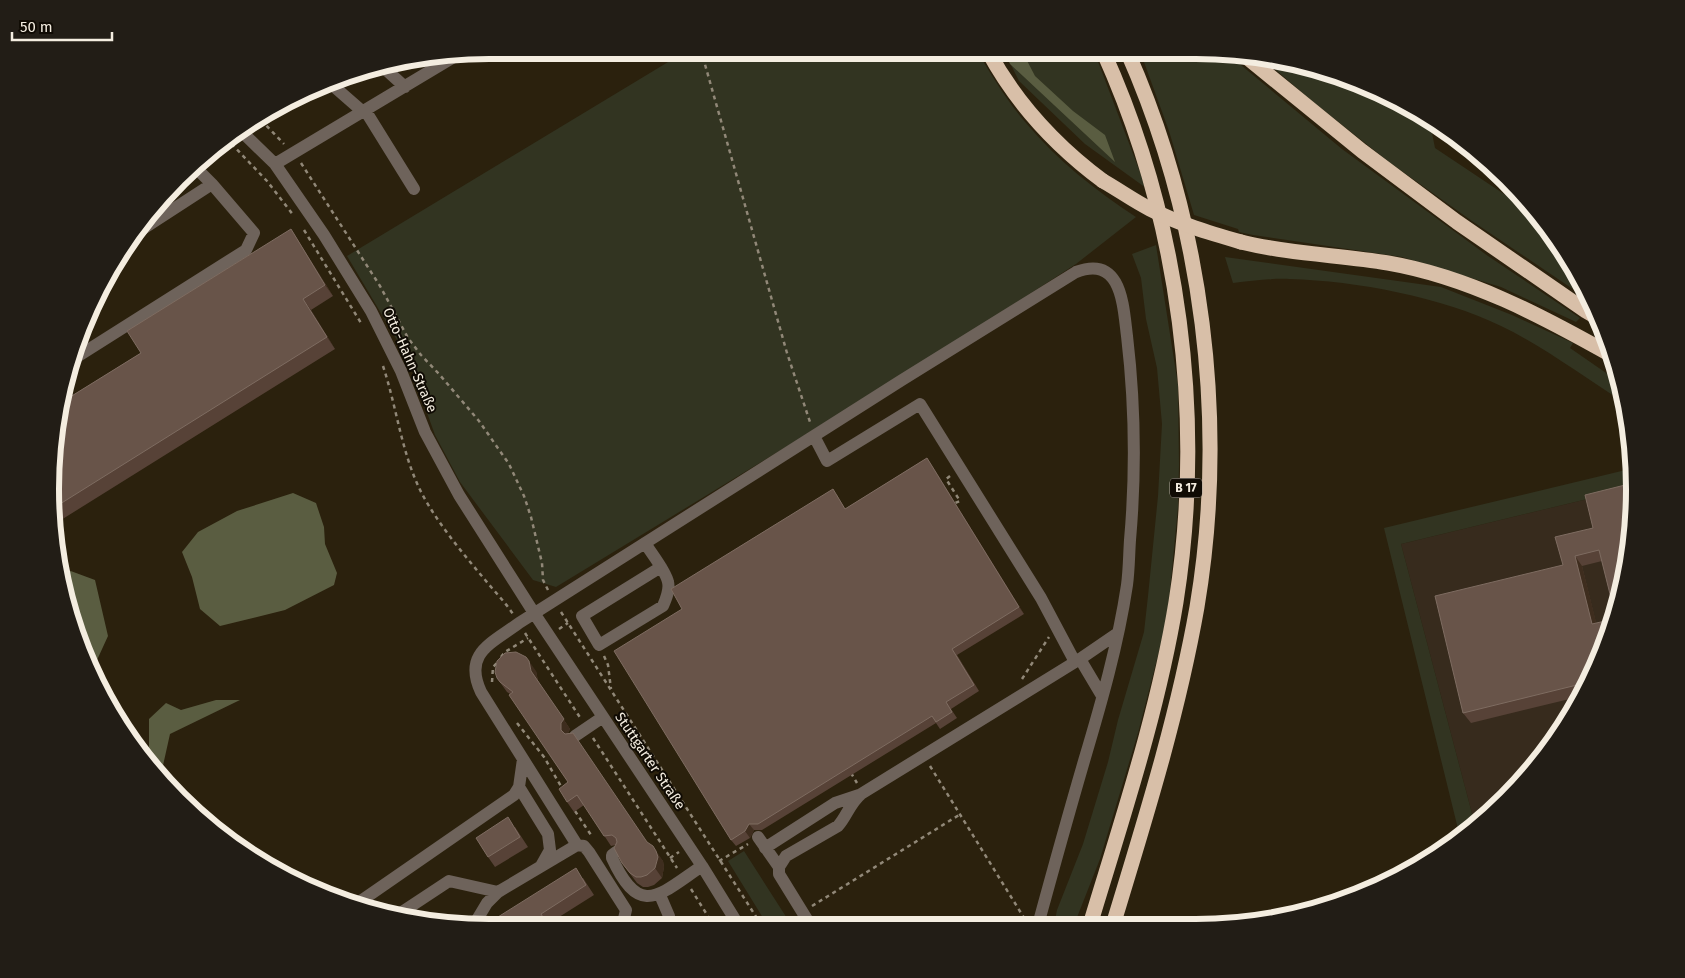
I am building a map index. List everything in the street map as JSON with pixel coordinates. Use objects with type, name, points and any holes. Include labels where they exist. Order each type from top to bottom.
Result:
[{"type":"highway","points":[[993,59],[1008,85],[1040,126],[1082,165],[1103,181],[1148,208],[1212,234],[1241,242],[1291,251],[1390,263],[1444,278],[1505,299],[1603,351]]},
{"type":"highway","name":"B 17","points":[[1092,919],[1151,716],[1176,603],[1181,561],[1187,457],[1187,404],[1183,361],[1177,307],[1167,249],[1139,141],[1106,59]]},
{"type":"highway","name":"B 17","points":[[1115,919],[1171,728],[1186,661],[1203,565],[1208,514],[1210,454],[1205,357],[1199,303],[1189,244],[1159,134],[1130,59]]},
{"type":"highway","points":[[1253,62],[1362,151],[1449,217],[1588,312]]},
{"type":"street","points":[[275,164],[447,61]]},
{"type":"street","points":[[388,71],[405,86]]},
{"type":"street","points":[[336,88],[364,110],[414,189]]},
{"type":"street","name":"Otto-Hahn-Straße","points":[[245,135],[275,164],[324,236],[371,311],[401,371],[425,432],[458,495],[534,613]]},
{"type":"street","points":[[81,354],[246,250],[254,233],[199,171]]},
{"type":"street","points":[[151,224],[212,184]]},
{"type":"street","points":[[577,845],[481,692],[475,679],[475,663],[484,649],[554,600],[1076,272],[1087,268],[1098,269],[1107,273],[1116,282],[1120,293],[1125,315],[1133,387],[1133,504],[1127,584],[1118,633],[1102,696],[1040,919]]},
{"type":"street","points":[[814,436],[827,461],[920,404],[1078,661],[1102,696]]},
{"type":"street","points":[[645,543],[660,567],[668,582],[668,595],[663,606],[599,645],[582,616],[660,567]]},
{"type":"street","name":"Stuttgarter Straße","points":[[534,613],[702,866],[735,919]]},
{"type":"street","points":[[779,867],[762,842],[835,803],[861,794],[1078,661],[1118,633]]},
{"type":"street","points":[[575,736],[603,717]]},
{"type":"street","points":[[362,900],[514,795],[519,787],[523,759]]},
{"type":"street","points":[[519,787],[548,834],[550,850],[540,867]]},
{"type":"street","points":[[806,919],[782,880],[779,874],[779,867],[786,856],[838,826],[844,820],[851,804],[861,794]]},
{"type":"street","points":[[478,919],[487,903],[498,892],[577,845],[584,846],[589,852],[626,910],[624,919]]},
{"type":"street","points":[[616,852],[612,855],[614,862],[629,886],[636,894],[645,898],[660,895],[702,866]]},
{"type":"street","points":[[404,911],[449,881],[498,892]]},
{"type":"street","points":[[660,895],[669,916]]},
{"type":"path","points":[[703,59],[787,353],[814,436]]},
{"type":"path","points":[[263,123],[302,164],[380,286],[408,338],[479,421],[509,464],[524,496],[531,517],[542,563],[543,580],[554,600]]},
{"type":"path","points":[[232,144],[267,181],[297,220]]},
{"type":"path","points":[[302,228],[364,327]]},
{"type":"path","points":[[380,359],[390,388],[410,463],[426,500],[445,529],[488,584],[505,601],[710,919]]},
{"type":"path","points":[[946,479],[960,501],[955,503]]},
{"type":"path","points":[[568,623],[757,919]]},
{"type":"path","points":[[1020,682],[1050,636]]},
{"type":"path","points":[[492,683],[494,667],[505,652],[528,638]]},
{"type":"path","points":[[599,645],[608,665],[611,691]]},
{"type":"path","points":[[516,722],[544,757],[563,789]]},
{"type":"path","points":[[923,756],[1024,919]]},
{"type":"path","points":[[576,811],[594,840]]},
{"type":"path","points":[[802,912],[959,815]]},
{"type":"path","points":[[720,862],[762,842]]},
{"type":"shaded area","points":[[1626,490],[1623,545],[1612,600],[1582,679],[1554,728],[1537,751],[1500,793],[1473,818],[1401,544]]},
{"type":"green space","points":[[673,59],[982,59],[1006,97],[1038,137],[1106,197],[1136,217],[1076,264],[896,380],[556,587],[533,580],[460,482],[435,435],[407,357],[347,256]]},
{"type":"green space","points":[[1008,59],[1097,59],[1146,188],[1085,144],[1019,81]]},
{"type":"green space","points":[[1008,59],[1026,59],[1035,76],[1073,111],[1105,135],[1115,162],[1010,64]]},
{"type":"green space","points":[[1143,59],[1236,61],[1342,149],[1488,256],[1580,318],[1576,322],[1501,287],[1402,257],[1253,235],[1239,232],[1238,229],[1194,215],[1169,131]]},
{"type":"green space","points":[[1270,65],[1307,73],[1358,91],[1365,96],[1368,95],[1386,103],[1431,129],[1435,148],[1519,205],[1554,250],[1579,293],[1389,162]]},
{"type":"green space","points":[[1156,245],[1178,385],[1178,507],[1169,601],[1162,640],[1138,733],[1100,859],[1076,919],[1055,919],[1083,844],[1144,632],[1158,496],[1162,424],[1157,368],[1146,319],[1141,278],[1132,254]]},
{"type":"green space","points":[[1225,257],[1441,287],[1512,315],[1573,343],[1570,348],[1612,377],[1616,397],[1517,334],[1478,316],[1426,299],[1370,287],[1316,280],[1283,279],[1233,283]]},
{"type":"green space","points":[[1625,470],[1626,490],[1401,544],[1473,818],[1458,830],[1384,528]]},
{"type":"green space","points":[[293,493],[316,503],[324,527],[325,544],[337,573],[334,585],[285,610],[220,626],[200,609],[192,577],[182,552],[198,532],[237,511]]},
{"type":"green space","points":[[67,570],[95,580],[108,636],[96,663],[73,600]]},
{"type":"green space","points":[[216,700],[240,700],[170,734],[162,769],[148,750],[149,719],[166,703],[181,710]]},
{"type":"green space","points":[[744,851],[788,919],[764,919],[728,861]]},
{"type":"building","points":[[291,229],[325,285],[303,299],[327,337],[60,504],[62,433],[69,398],[141,353],[127,331]]},
{"type":"building","points":[[927,458],[1019,607],[952,649],[974,685],[946,702],[952,712],[936,722],[932,716],[758,824],[749,824],[745,831],[731,840],[614,651],[682,609],[671,589],[833,489],[845,509]]},
{"type":"building","points":[[1626,485],[1623,545],[1612,601],[1599,550],[1575,556],[1592,624],[1605,621],[1599,638],[1596,639],[1597,643],[1593,654],[1579,684],[1463,713],[1435,596],[1563,565],[1555,537],[1593,528],[1585,495]]},
{"type":"building","points":[[516,652],[526,657],[529,661],[531,671],[564,719],[561,723],[561,730],[565,734],[573,733],[647,842],[656,851],[658,857],[655,868],[647,875],[636,877],[630,873],[614,848],[617,842],[616,838],[612,835],[604,836],[577,795],[567,802],[559,789],[568,782],[509,695],[513,692],[500,682],[495,672],[497,661],[505,653]]},
{"type":"building","points":[[508,817],[520,837],[488,857],[476,838]]},
{"type":"building","points":[[576,868],[586,885],[541,914],[544,919],[495,919]]}]
